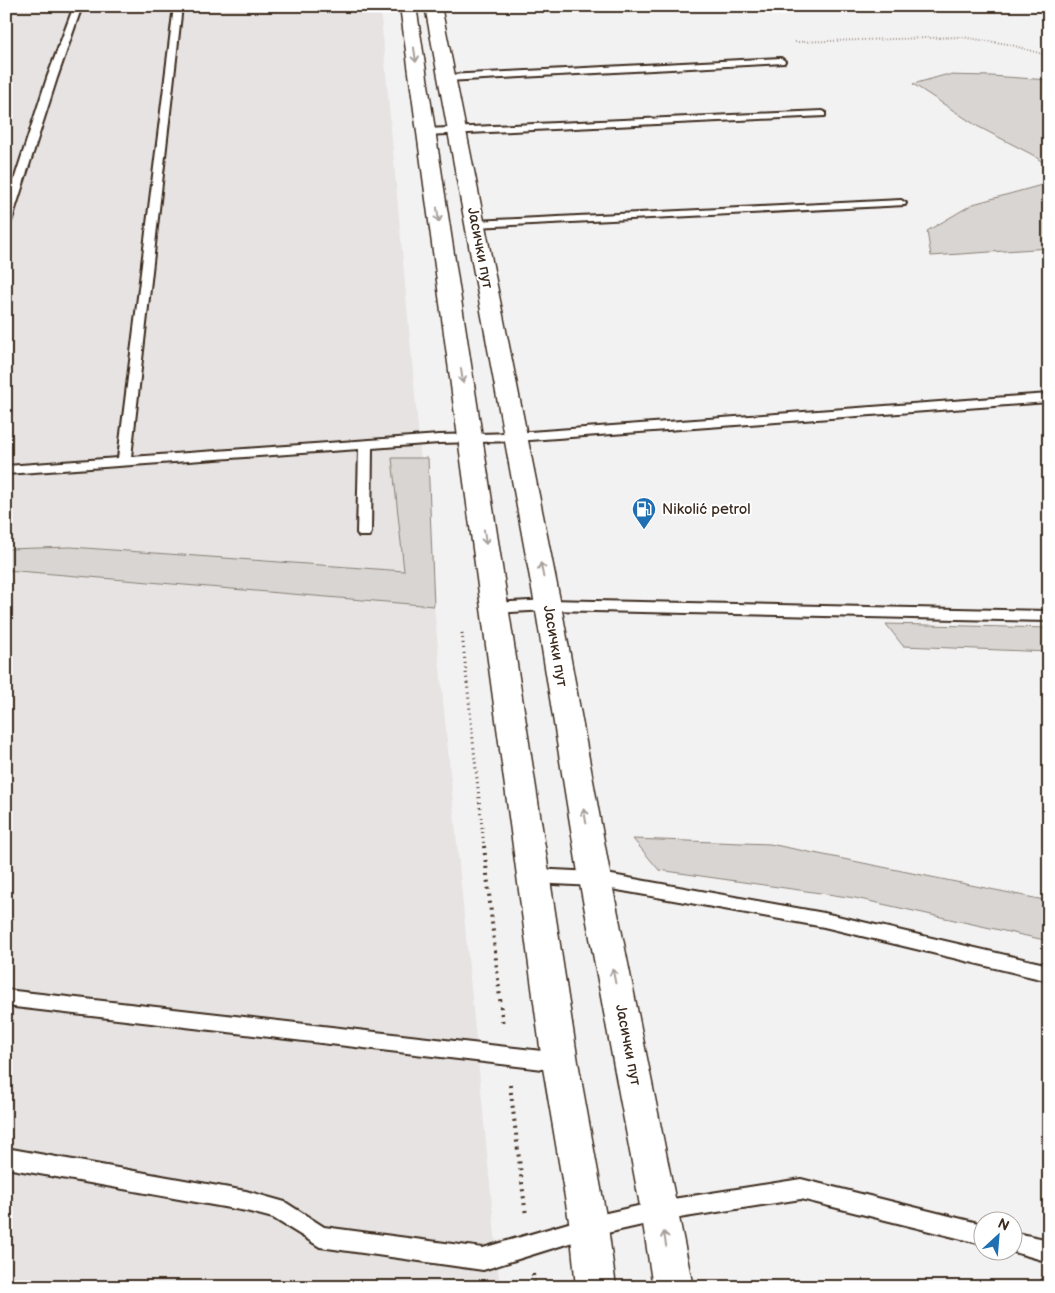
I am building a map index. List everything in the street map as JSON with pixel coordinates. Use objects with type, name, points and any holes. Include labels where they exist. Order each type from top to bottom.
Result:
[{"type":"main road","points":[[408,6],[560,1062],[589,1227],[596,1287]]},
{"type":"main road","name":"Јасички пут","points":[[433,6],[548,606],[596,879],[673,1287]]},
{"type":"lane","points":[[6,222],[52,78],[78,6]]},
{"type":"lane","points":[[124,461],[178,6]]},
{"type":"lane","points":[[447,78],[781,61]]},
{"type":"lane","points":[[426,132],[822,114]]},
{"type":"lane","points":[[475,224],[901,203]]},
{"type":"lane","points":[[6,470],[470,437],[516,437],[1049,398]]},
{"type":"lane","points":[[364,533],[366,444]]},
{"type":"lane","points":[[495,608],[548,606],[1049,616]]},
{"type":"lane","points":[[533,876],[596,879],[824,920],[1049,973]]},
{"type":"lane","points":[[6,998],[560,1062]]},
{"type":"lane","points":[[6,1158],[246,1200],[278,1210],[320,1237],[483,1259],[589,1227],[660,1211],[801,1189],[972,1232]]},
{"type":"lane","points":[[1022,1244],[1049,1251]]},
{"type":"path","points":[[461,627],[506,1056],[535,1287]]},
{"type":"shaded area","points":[[6,6],[380,6],[434,606],[500,1287],[6,1287]]},
{"type":"shaded area","points":[[945,75],[1049,80],[1049,167],[1033,155],[977,126],[913,84]]},
{"type":"shaded area","points":[[1049,183],[1049,248],[931,256],[927,231],[973,204]]},
{"type":"shaded area","points":[[392,458],[428,458],[434,606],[6,570],[6,549],[71,547],[404,571]]},
{"type":"shaded area","points":[[886,624],[1049,628],[1049,652],[903,646]]},
{"type":"shaded area","points":[[633,839],[770,844],[1049,901],[1049,941],[855,898],[659,870]]},
{"type":"place","name":"Nikolić petrol","points":[[644,530]]}]
